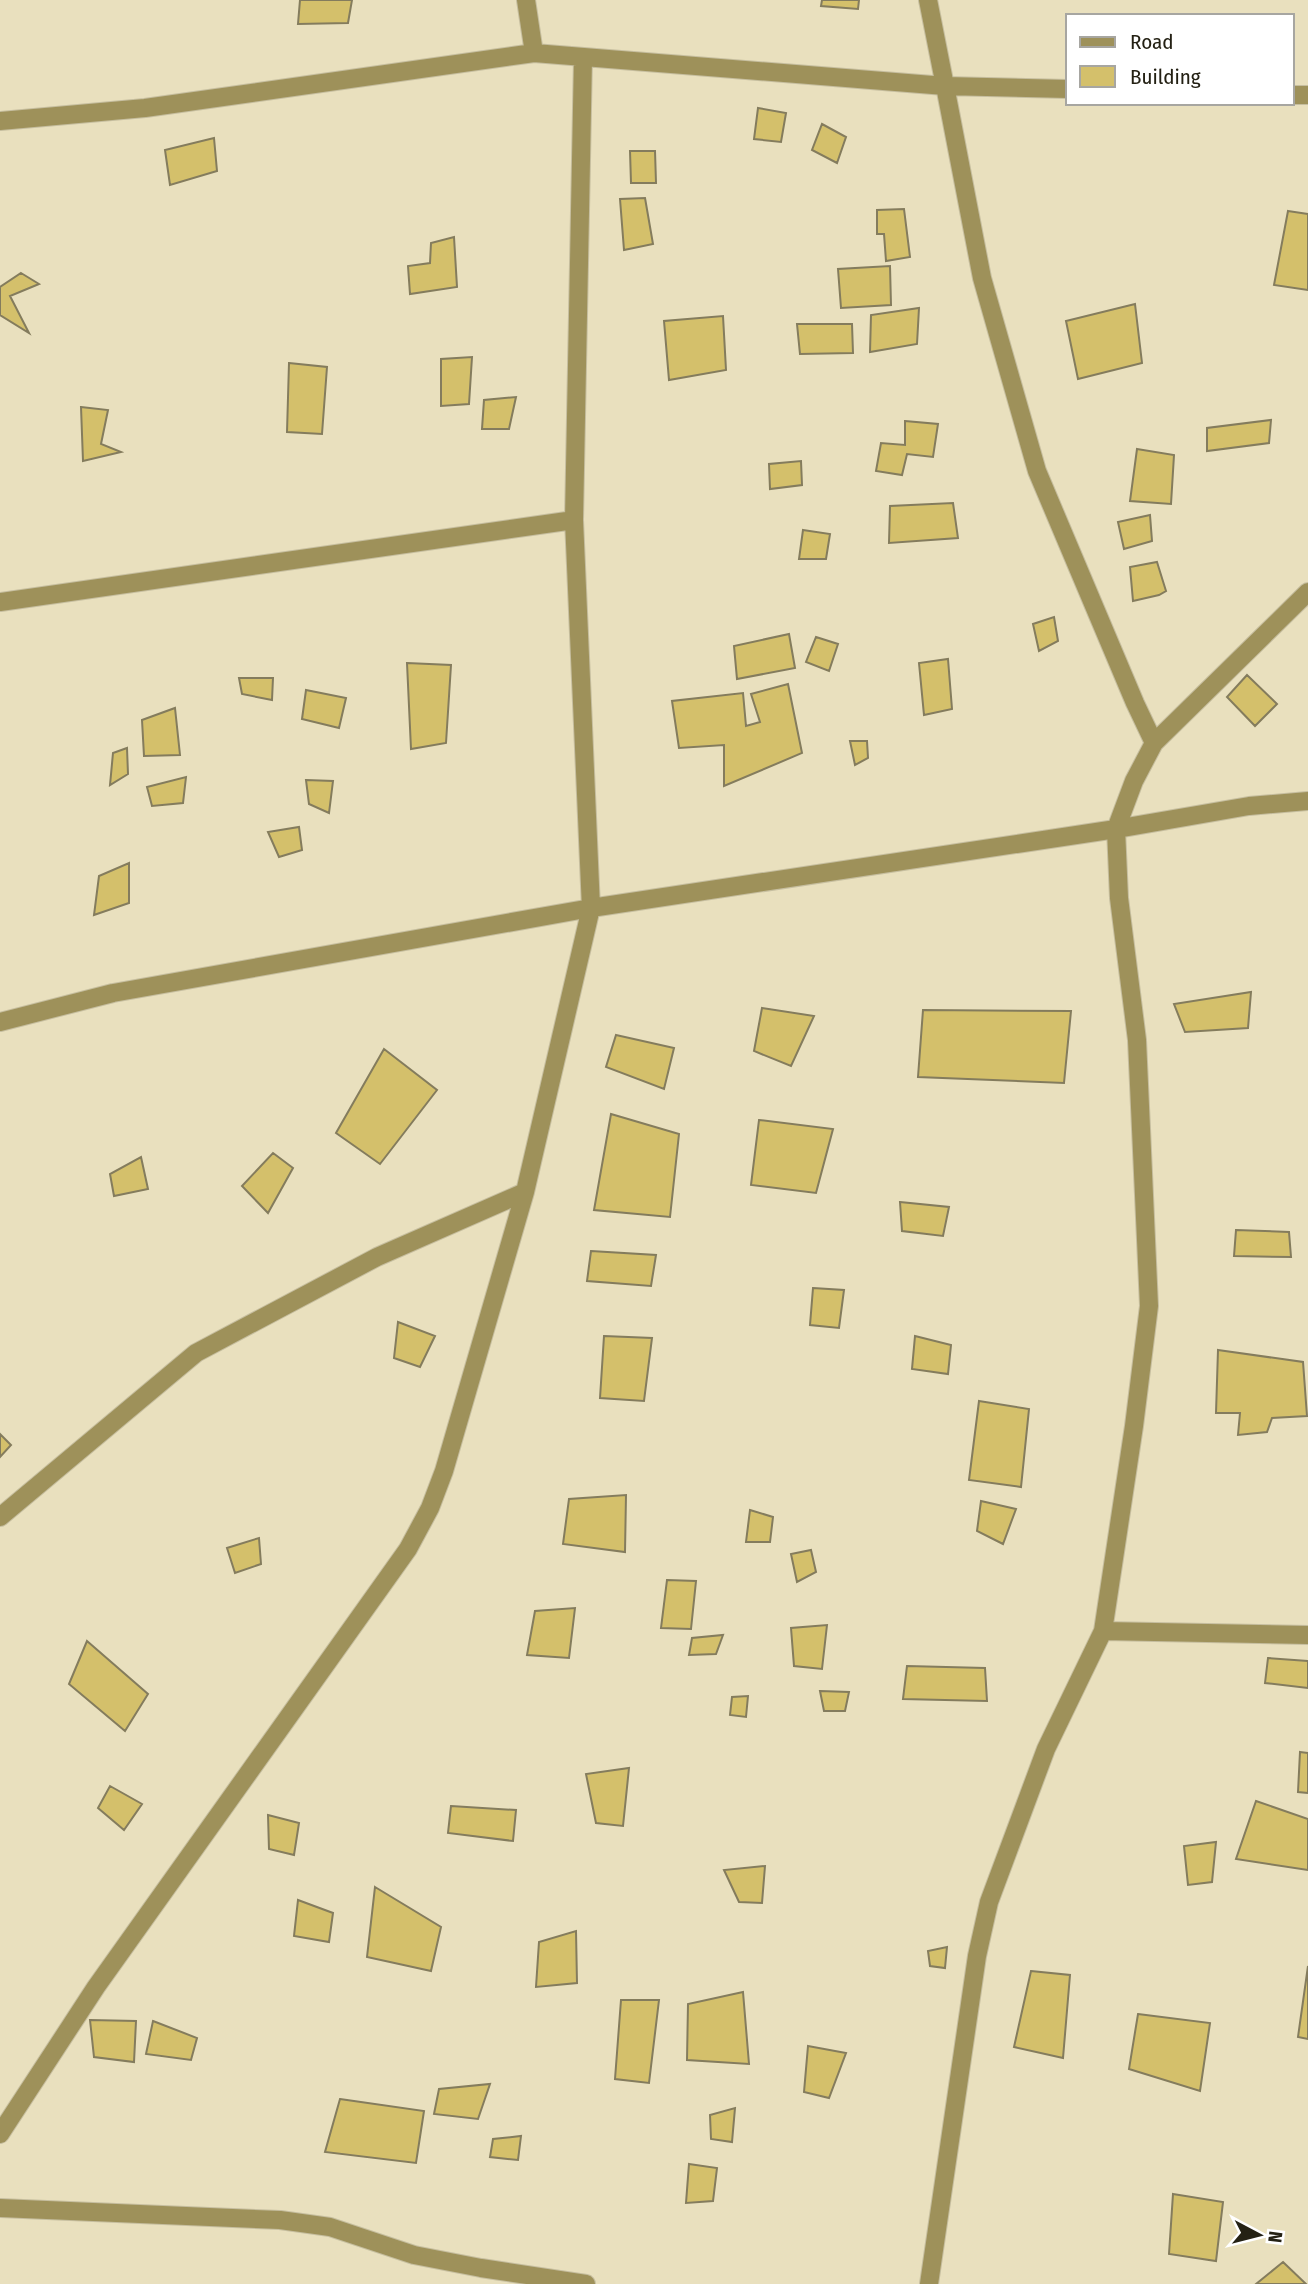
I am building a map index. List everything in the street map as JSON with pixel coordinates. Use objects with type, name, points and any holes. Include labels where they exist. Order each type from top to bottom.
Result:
[{"type":"street","points":[[526,0],[534,53]]},
{"type":"street","points":[[928,0],[982,278],[1037,471],[1129,691],[1154,743]]},
{"type":"street","points":[[0,121],[145,108],[534,53],[945,86],[1066,89]]},
{"type":"street","points":[[0,2134],[96,1987],[408,1549],[430,1508],[444,1471],[525,1192],[591,908],[574,520],[583,57]]},
{"type":"street","points":[[0,603],[574,520]]},
{"type":"street","points":[[929,2284],[976,1956],[989,1902],[1046,1749],[1103,1631],[1134,1426],[1149,1306],[1137,1040],[1119,898],[1115,829],[1133,781],[1154,743],[1308,592]]},
{"type":"street","points":[[0,1022],[113,993],[591,908],[1115,829],[1249,806],[1308,801]]},
{"type":"street","points":[[0,1517],[196,1353],[377,1257],[525,1192]]},
{"type":"street","points":[[1103,1631],[1308,1635]]},
{"type":"street","points":[[0,2208],[280,2220],[330,2227],[414,2255],[586,2284]]},
{"type":"building","points":[[300,0],[352,0],[348,23],[298,24]]},
{"type":"building","points":[[822,0],[859,0],[858,9],[821,6]]},
{"type":"building","points":[[758,108],[786,113],[781,142],[754,139]]},
{"type":"building","points":[[822,124],[846,137],[837,163],[812,150]]},
{"type":"building","points":[[214,138],[217,171],[170,185],[165,150]]},
{"type":"building","points":[[630,151],[655,151],[656,183],[631,183]]},
{"type":"building","points":[[645,198],[653,244],[624,250],[620,199]]},
{"type":"building","points":[[904,209],[910,257],[886,261],[884,234],[877,234],[877,210]]},
{"type":"building","points":[[1288,211],[1308,214],[1308,290],[1274,285]]},
{"type":"building","points":[[454,237],[457,287],[410,294],[408,266],[430,263],[431,243]]},
{"type":"building","points":[[890,266],[891,305],[841,308],[838,269]]},
{"type":"building","points":[[21,273],[39,284],[10,296],[29,333],[0,315],[0,287]]},
{"type":"building","points":[[1135,304],[1142,363],[1078,379],[1066,321]]},
{"type":"building","points":[[919,308],[917,344],[870,352],[871,315]]},
{"type":"building","points":[[723,316],[726,370],[669,380],[664,321]]},
{"type":"building","points":[[797,324],[852,324],[853,353],[800,354]]},
{"type":"building","points":[[472,357],[469,404],[441,406],[441,359]]},
{"type":"building","points":[[289,363],[327,367],[322,434],[287,432]]},
{"type":"building","points":[[516,397],[509,429],[482,429],[484,400]]},
{"type":"building","points":[[81,407],[108,410],[101,444],[121,452],[83,461]]},
{"type":"building","points":[[1271,420],[1269,443],[1207,451],[1207,428]]},
{"type":"building","points":[[905,421],[938,424],[933,457],[907,454],[902,475],[876,471],[881,443],[905,445]]},
{"type":"building","points":[[1137,449],[1174,455],[1171,504],[1130,501]]},
{"type":"building","points":[[801,461],[802,485],[770,489],[769,464]]},
{"type":"building","points":[[953,503],[958,538],[889,543],[890,506]]},
{"type":"building","points":[[1150,515],[1152,541],[1124,549],[1118,522]]},
{"type":"building","points":[[803,530],[830,534],[826,559],[799,559]]},
{"type":"building","points":[[1157,562],[1166,591],[1133,601],[1130,567]]},
{"type":"building","points":[[1054,617],[1058,641],[1039,651],[1033,624]]},
{"type":"building","points":[[789,634],[795,668],[737,679],[734,646]]},
{"type":"building","points":[[816,637],[838,644],[829,671],[806,662]]},
{"type":"building","points":[[948,659],[952,709],[924,715],[919,663]]},
{"type":"building","points":[[407,663],[451,665],[446,743],[411,749]]},
{"type":"building","points":[[1247,675],[1277,704],[1255,726],[1227,697]]},
{"type":"building","points":[[239,678],[273,678],[272,700],[242,694]]},
{"type":"building","points":[[788,684],[802,753],[724,786],[724,745],[679,748],[672,701],[743,693],[746,726],[760,722],[751,694]]},
{"type":"building","points":[[306,690],[346,698],[339,728],[302,719]]},
{"type":"building","points":[[175,708],[180,755],[144,756],[142,720]]},
{"type":"building","points":[[850,741],[867,741],[868,758],[855,765]]},
{"type":"building","points":[[127,748],[128,774],[110,785],[113,753]]},
{"type":"building","points":[[186,777],[183,803],[152,806],[147,787]]},
{"type":"building","points":[[306,780],[333,781],[329,813],[309,804]]},
{"type":"building","points":[[299,827],[302,850],[279,857],[268,832]]},
{"type":"building","points":[[129,863],[129,903],[94,915],[99,876]]},
{"type":"building","points":[[1251,992],[1248,1028],[1185,1032],[1174,1004]]},
{"type":"building","points":[[762,1008],[814,1016],[791,1066],[754,1051]]},
{"type":"building","points":[[923,1010],[1071,1011],[1064,1083],[918,1077]]},
{"type":"building","points":[[616,1035],[674,1048],[664,1089],[606,1067]]},
{"type":"building","points":[[384,1049],[437,1090],[380,1164],[336,1133]]},
{"type":"building","points":[[611,1114],[679,1134],[670,1217],[594,1210]]},
{"type":"building","points":[[759,1120],[833,1129],[816,1193],[751,1185]]},
{"type":"building","points":[[273,1153],[293,1168],[268,1213],[242,1186]]},
{"type":"building","points":[[141,1157],[148,1189],[114,1196],[110,1174]]},
{"type":"building","points":[[900,1202],[949,1207],[943,1236],[902,1231]]},
{"type":"building","points":[[1236,1230],[1289,1232],[1291,1257],[1234,1256]]},
{"type":"building","points":[[591,1251],[656,1255],[651,1286],[587,1281]]},
{"type":"building","points":[[813,1288],[844,1290],[839,1328],[810,1325]]},
{"type":"building","points":[[398,1322],[435,1336],[420,1367],[394,1358]]},
{"type":"building","points":[[604,1336],[652,1338],[644,1401],[600,1398]]},
{"type":"building","points":[[915,1336],[951,1345],[948,1374],[912,1369]]},
{"type":"building","points":[[1218,1350],[1303,1362],[1307,1416],[1272,1418],[1267,1432],[1238,1435],[1240,1413],[1216,1413]]},
{"type":"building","points":[[979,1401],[1029,1409],[1021,1487],[969,1480]]},
{"type":"building","points":[[0,1434],[11,1445],[0,1457]]},
{"type":"building","points":[[626,1495],[625,1552],[563,1544],[569,1499]]},
{"type":"building","points":[[981,1501],[1016,1509],[1003,1544],[977,1531]]},
{"type":"building","points":[[750,1510],[773,1517],[770,1542],[746,1542]]},
{"type":"building","points":[[259,1538],[261,1564],[235,1573],[227,1548]]},
{"type":"building","points":[[811,1550],[816,1572],[797,1582],[791,1554]]},
{"type":"building","points":[[667,1580],[696,1581],[691,1629],[661,1628]]},
{"type":"building","points":[[575,1608],[569,1658],[527,1655],[535,1611]]},
{"type":"building","points":[[827,1625],[822,1669],[794,1666],[791,1628]]},
{"type":"building","points":[[723,1635],[716,1654],[689,1655],[692,1638]]},
{"type":"building","points":[[87,1641],[148,1694],[125,1731],[69,1684]]},
{"type":"building","points":[[1268,1658],[1308,1661],[1308,1688],[1265,1683]]},
{"type":"building","points":[[907,1666],[985,1668],[987,1701],[903,1699]]},
{"type":"building","points":[[820,1691],[849,1692],[845,1711],[824,1711]]},
{"type":"building","points":[[748,1696],[746,1717],[730,1715],[732,1697]]},
{"type":"building","points":[[1300,1752],[1308,1753],[1308,1793],[1298,1792]]},
{"type":"building","points":[[629,1768],[623,1826],[596,1823],[586,1774]]},
{"type":"building","points":[[110,1786],[142,1804],[124,1830],[98,1808]]},
{"type":"building","points":[[1256,1801],[1308,1819],[1308,1870],[1236,1859]]},
{"type":"building","points":[[451,1806],[516,1810],[513,1841],[448,1833]]},
{"type":"building","points":[[268,1815],[299,1823],[294,1855],[269,1849]]},
{"type":"building","points":[[1216,1842],[1212,1882],[1188,1885],[1184,1846]]},
{"type":"building","points":[[765,1866],[762,1903],[739,1902],[724,1870]]},
{"type":"building","points":[[375,1887],[441,1927],[431,1971],[367,1957]]},
{"type":"building","points":[[298,1900],[333,1913],[329,1942],[294,1936]]},
{"type":"building","points":[[576,1931],[577,1983],[536,1987],[539,1942]]},
{"type":"building","points":[[947,1947],[945,1968],[930,1966],[928,1951]]},
{"type":"building","points":[[1308,1966],[1308,2039],[1298,2037]]},
{"type":"building","points":[[1031,1971],[1070,1975],[1063,2058],[1014,2047]]},
{"type":"building","points":[[743,1992],[749,2064],[687,2060],[688,2004]]},
{"type":"building","points":[[621,2000],[659,2000],[649,2083],[615,2079]]},
{"type":"building","points":[[1138,2014],[1210,2023],[1200,2091],[1129,2069]]},
{"type":"building","points":[[90,2020],[136,2021],[134,2062],[94,2057]]},
{"type":"building","points":[[153,2021],[197,2038],[191,2060],[146,2054]]},
{"type":"building","points":[[808,2046],[846,2053],[829,2098],[804,2092]]},
{"type":"building","points":[[490,2084],[478,2119],[434,2114],[439,2089]]},
{"type":"building","points":[[340,2099],[424,2111],[416,2163],[325,2152]]},
{"type":"building","points":[[735,2108],[732,2142],[711,2139],[710,2115]]},
{"type":"building","points":[[521,2136],[518,2160],[490,2157],[493,2139]]},
{"type":"building","points":[[689,2164],[717,2168],[713,2201],[686,2203]]},
{"type":"building","points":[[1173,2194],[1223,2202],[1216,2261],[1169,2254]]},
{"type":"building","points":[[1283,2262],[1306,2284],[1256,2284]]}]
